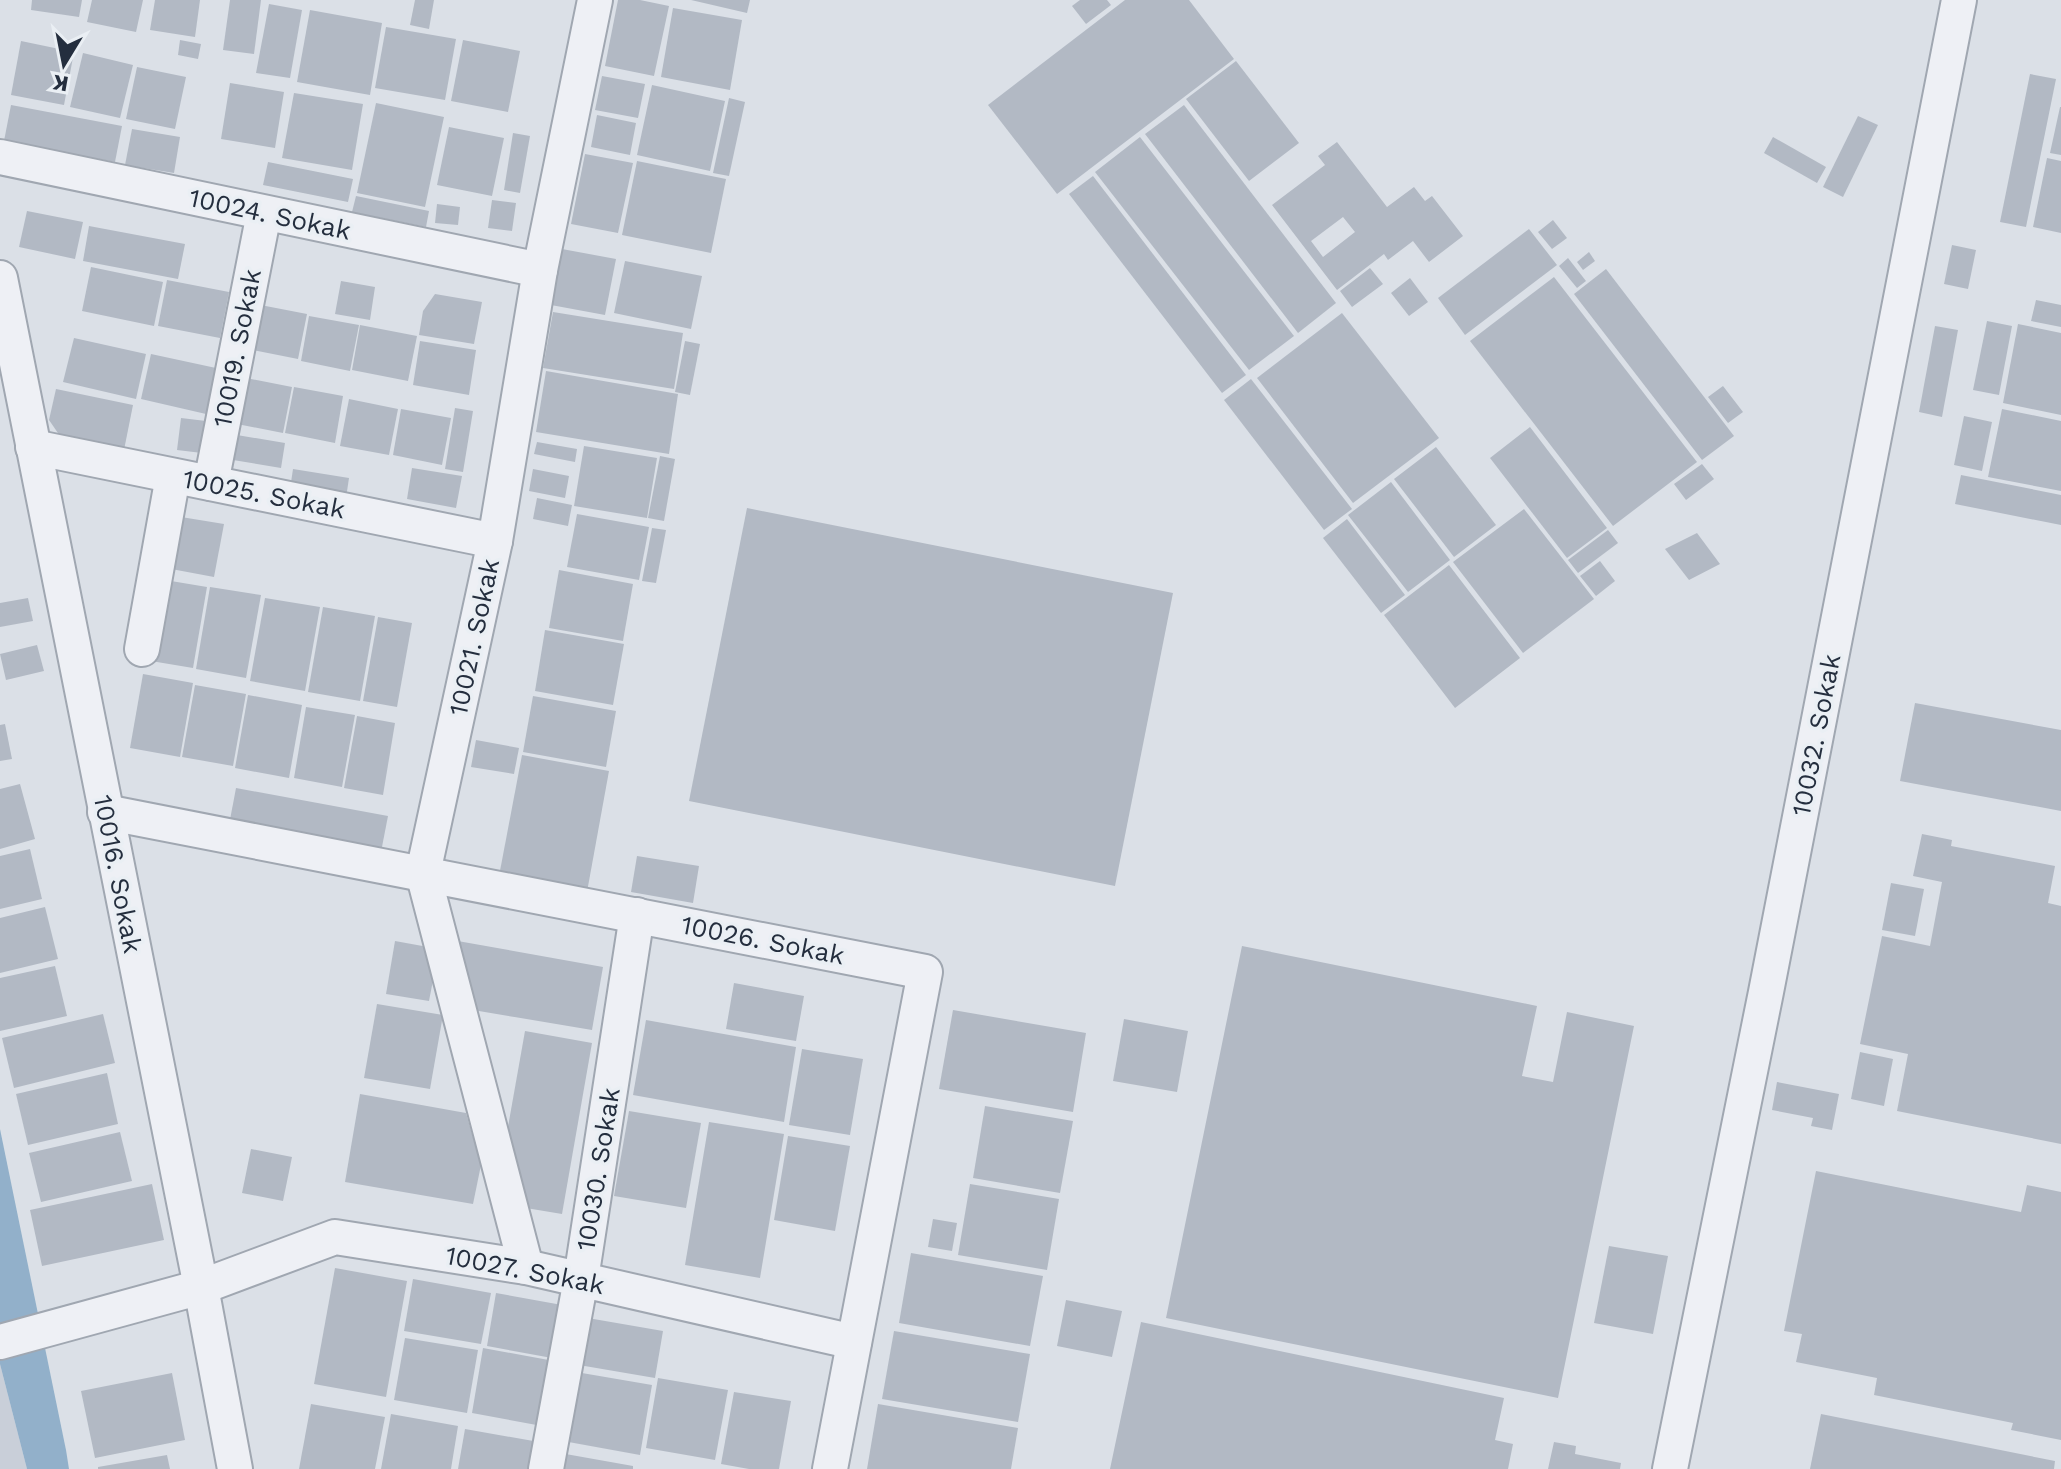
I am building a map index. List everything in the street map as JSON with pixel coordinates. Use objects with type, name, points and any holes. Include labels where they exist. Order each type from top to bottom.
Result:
[{"type":"street","name":"10021. Sokak","points":[[526,1267],[423,873],[495,541],[540,270],[595,0]]},
{"type":"street","name":"10032. Sokak","points":[[1670,1469],[1959,0]]},
{"type":"street","name":"10024. Sokak","points":[[0,157],[540,270]]},
{"type":"street","name":"10019. Sokak","points":[[211,483],[264,213]]},
{"type":"street","name":"10016. Sokak","points":[[0,278],[235,1469]]},
{"type":"street","name":"10025. Sokak","points":[[33,447],[495,541]]},
{"type":"street","points":[[142,649],[173,476]]},
{"type":"street","name":"10026. Sokak","points":[[105,812],[925,972],[830,1469]]},
{"type":"street","name":"10030. Sokak","points":[[546,1469],[581,1279],[637,915]]},
{"type":"street","name":"10027. Sokak","points":[[0,1342],[201,1287],[335,1237],[526,1267],[854,1342]]},
{"type":"shaded area","points":[[0,1364],[27,1469],[0,1469]]},
{"type":"water","points":[[0,1129],[69,1469],[27,1469],[0,1364]]},
{"type":"building","points":[[32,0],[82,0],[79,17],[31,10]]},
{"type":"building","points":[[92,0],[143,0],[136,32],[87,22]]},
{"type":"building","points":[[155,0],[200,0],[195,37],[150,30]]},
{"type":"building","points":[[230,0],[261,0],[254,54],[223,50]]},
{"type":"building","points":[[415,0],[434,0],[429,29],[410,25]]},
{"type":"building","points":[[618,0],[640,0],[669,6],[654,76],[605,66]]},
{"type":"building","points":[[691,0],[750,0],[747,13]]},
{"type":"building","points":[[1080,0],[1107,0],[1111,5],[1086,24],[1072,6]]},
{"type":"building","points":[[1125,0],[1189,0],[1234,59],[1057,194],[988,105]]},
{"type":"building","points":[[269,4],[302,10],[290,78],[256,73]]},
{"type":"building","points":[[673,8],[742,20],[730,90],[661,77]]},
{"type":"building","points":[[310,10],[382,23],[370,95],[297,82]]},
{"type":"building","points":[[386,27],[456,39],[445,100],[375,88]]},
{"type":"building","points":[[180,40],[201,44],[198,59],[178,55]]},
{"type":"building","points":[[463,40],[520,51],[508,112],[451,101]]},
{"type":"building","points":[[21,41],[74,52],[64,105],[11,95]]},
{"type":"building","points":[[83,53],[133,65],[120,118],[70,107]]},
{"type":"building","points":[[1236,61],[1299,143],[1249,181],[1186,99]]},
{"type":"building","points":[[137,67],[186,77],[175,129],[126,119]]},
{"type":"building","points":[[2030,74],[2056,79],[2026,227],[2000,222]]},
{"type":"building","points":[[602,76],[645,84],[638,118],[595,110]]},
{"type":"building","points":[[230,83],[284,92],[275,148],[221,139]]},
{"type":"building","points":[[652,85],[725,101],[710,171],[637,155]]},
{"type":"building","points":[[294,93],[363,104],[352,170],[282,158]]},
{"type":"building","points":[[729,98],[745,102],[729,176],[713,173]]},
{"type":"building","points":[[376,103],[444,117],[425,207],[357,193]]},
{"type":"building","points":[[11,105],[122,126],[115,162],[4,141]]},
{"type":"building","points":[[1184,105],[1336,303],[1298,333],[1145,134]]},
{"type":"building","points":[[2061,107],[2061,155],[2050,153]]},
{"type":"building","points":[[597,115],[636,123],[630,155],[591,147]]},
{"type":"building","points":[[1858,116],[1878,125],[1843,197],[1823,187]]},
{"type":"building","points":[[449,127],[504,138],[492,196],[437,185]]},
{"type":"building","points":[[132,129],[180,137],[174,173],[125,165]]},
{"type":"building","points":[[513,133],[530,136],[520,193],[504,190]]},
{"type":"building","points":[[1140,137],[1294,336],[1249,370],[1095,172]]},
{"type":"building","points":[[1773,137],[1826,167],[1817,183],[1764,153]]},
{"type":"building","points":[[1337,142],[1387,207],[1414,187],[1425,201],[1432,196],[1463,236],[1429,262],[1413,241],[1388,260],[1384,254],[1337,290],[1272,205],[1325,165],[1318,156]],"holes":[[[1343,217],[1355,232],[1323,257],[1311,241]]]},
{"type":"building","points":[[585,154],[633,163],[618,233],[571,224]]},
{"type":"building","points":[[2047,158],[2061,161],[2061,233],[2033,227]]},
{"type":"building","points":[[637,161],[726,179],[711,253],[622,235]]},
{"type":"building","points":[[268,162],[353,179],[348,202],[263,185]]},
{"type":"building","points":[[1093,176],[1246,375],[1222,393],[1069,194]]},
{"type":"building","points":[[356,196],[429,211],[426,227],[352,212]]},
{"type":"building","points":[[492,200],[516,203],[512,231],[488,228]]},
{"type":"building","points":[[437,204],[460,207],[458,225],[435,223]]},
{"type":"building","points":[[27,211],[83,222],[75,259],[19,247]]},
{"type":"building","points":[[1553,220],[1567,238],[1552,249],[1538,232]]},
{"type":"building","points":[[89,226],[185,244],[178,279],[83,261]]},
{"type":"building","points":[[1529,229],[1557,265],[1465,335],[1438,298]]},
{"type":"building","points":[[1952,245],[1976,250],[1968,289],[1944,284]]},
{"type":"building","points":[[562,249],[616,259],[605,315],[551,305]]},
{"type":"building","points":[[1589,252],[1595,261],[1583,270],[1577,262]]},
{"type":"building","points":[[1568,258],[1586,281],[1577,288],[1559,266]]},
{"type":"building","points":[[625,261],[702,276],[691,329],[614,313]]},
{"type":"building","points":[[91,267],[163,282],[154,326],[82,311]]},
{"type":"building","points":[[1370,268],[1383,284],[1352,307],[1340,291]]},
{"type":"building","points":[[1606,269],[1734,436],[1702,460],[1574,294]]},
{"type":"building","points":[[1554,277],[1697,462],[1613,526],[1470,341]]},
{"type":"building","points":[[1410,278],[1428,302],[1409,316],[1391,293]]},
{"type":"building","points":[[167,280],[229,292],[220,338],[158,326]]},
{"type":"building","points":[[341,281],[375,287],[370,320],[335,314]]},
{"type":"building","points":[[435,294],[482,302],[474,344],[419,335],[423,311]]},
{"type":"building","points":[[2036,300],[2061,305],[2061,327],[2031,321]]},
{"type":"building","points":[[250,303],[307,314],[298,359],[242,348]]},
{"type":"building","points":[[553,312],[683,333],[674,389],[543,368]]},
{"type":"building","points":[[1342,313],[1439,438],[1353,503],[1257,378]]},
{"type":"building","points":[[309,316],[359,325],[350,371],[301,361]]},
{"type":"building","points":[[1987,321],[2012,326],[1999,395],[1973,390]]},
{"type":"building","points":[[2018,324],[2061,333],[2061,415],[2003,403]]},
{"type":"building","points":[[360,325],[417,336],[408,381],[352,370]]},
{"type":"building","points":[[1935,326],[1958,330],[1942,417],[1919,412]]},
{"type":"building","points":[[74,338],[146,354],[136,399],[63,382]]},
{"type":"building","points":[[420,341],[476,350],[469,395],[413,385]]},
{"type":"building","points":[[685,341],[700,344],[690,395],[675,392]]},
{"type":"building","points":[[151,354],[216,368],[206,414],[141,399]]},
{"type":"building","points":[[546,371],[678,394],[669,454],[536,432]]},
{"type":"building","points":[[236,376],[292,387],[283,433],[227,422]]},
{"type":"building","points":[[1251,379],[1352,509],[1324,530],[1224,400]]},
{"type":"building","points":[[1723,386],[1743,412],[1728,423],[1708,397]]},
{"type":"building","points":[[294,387],[343,396],[335,443],[285,433]]},
{"type":"building","points":[[56,389],[133,405],[124,450],[60,436],[49,420]]},
{"type":"building","points":[[349,399],[398,409],[389,455],[340,446]]},
{"type":"building","points":[[455,408],[473,411],[463,472],[445,469]]},
{"type":"building","points":[[401,409],[451,418],[442,465],[393,455]]},
{"type":"building","points":[[2002,409],[2061,421],[2061,491],[1988,477]]},
{"type":"building","points":[[1964,416],[1992,422],[1982,471],[1954,465]]},
{"type":"building","points":[[181,418],[206,421],[202,453],[177,450]]},
{"type":"building","points":[[1530,427],[1607,528],[1567,558],[1490,458]]},
{"type":"building","points":[[231,434],[285,443],[281,468],[227,459]]},
{"type":"building","points":[[537,442],[577,449],[575,462],[534,454]]},
{"type":"building","points":[[584,446],[657,458],[647,518],[574,506]]},
{"type":"building","points":[[1436,447],[1496,525],[1454,557],[1394,479]]},
{"type":"building","points":[[660,456],[675,459],[664,521],[648,518]]},
{"type":"building","points":[[1702,464],[1714,479],[1686,500],[1674,484]]},
{"type":"building","points":[[412,468],[462,476],[456,508],[407,499]]},
{"type":"building","points":[[293,469],[349,478],[346,498],[290,489]]},
{"type":"building","points":[[533,469],[569,476],[565,498],[529,491]]},
{"type":"building","points":[[1961,475],[2061,495],[2061,525],[1955,504]]},
{"type":"building","points":[[1391,482],[1450,560],[1408,592],[1348,515]]},
{"type":"building","points":[[537,498],[572,505],[568,526],[533,519]]},
{"type":"building","points":[[747,508],[1173,593],[1115,886],[689,801]]},
{"type":"building","points":[[1524,509],[1594,599],[1523,653],[1453,562]]},
{"type":"building","points":[[577,514],[649,527],[639,580],[567,567]]},
{"type":"building","points":[[175,516],[224,524],[214,577],[166,568]]},
{"type":"building","points":[[1347,519],[1405,595],[1381,613],[1323,538]]},
{"type":"building","points":[[652,528],[666,530],[656,583],[642,581]]},
{"type":"building","points":[[1608,530],[1618,543],[1578,573],[1568,560]]},
{"type":"building","points":[[1697,533],[1720,564],[1689,580],[1665,549]]},
{"type":"building","points":[[1600,561],[1615,581],[1596,596],[1580,576]]},
{"type":"building","points":[[1449,565],[1520,658],[1455,708],[1384,615]]},
{"type":"building","points":[[559,570],[633,584],[623,641],[549,628]]},
{"type":"building","points":[[159,579],[207,587],[193,668],[145,660]]},
{"type":"building","points":[[210,587],[261,595],[246,678],[196,669]]},
{"type":"building","points":[[28,598],[33,621],[0,627],[0,603]]},
{"type":"building","points":[[265,598],[320,607],[305,691],[250,681]]},
{"type":"building","points":[[323,607],[375,616],[360,701],[308,692]]},
{"type":"building","points":[[378,617],[412,623],[397,707],[363,701]]},
{"type":"building","points":[[545,630],[624,644],[613,705],[535,691]]},
{"type":"building","points":[[37,645],[44,671],[6,680],[0,654]]},
{"type":"building","points":[[143,674],[193,683],[180,757],[130,748]]},
{"type":"building","points":[[195,685],[246,694],[233,766],[182,757]]},
{"type":"building","points":[[248,695],[302,705],[289,778],[235,768]]},
{"type":"building","points":[[533,696],[616,711],[606,767],[523,752]]},
{"type":"building","points":[[1915,703],[2061,730],[2061,811],[1900,781]]},
{"type":"building","points":[[306,707],[355,715],[342,787],[294,778]]},
{"type":"building","points":[[357,716],[395,723],[383,795],[344,788]]},
{"type":"building","points":[[5,724],[12,759],[0,761],[0,725]]},
{"type":"building","points":[[476,740],[519,748],[514,774],[471,767]]},
{"type":"building","points":[[522,755],[609,771],[587,892],[499,876]]},
{"type":"building","points":[[20,784],[35,839],[0,849],[0,789]]},
{"type":"building","points":[[236,788],[388,816],[381,852],[229,825]]},
{"type":"building","points":[[1922,834],[1952,840],[1951,846],[2055,866],[2048,903],[2061,906],[2061,1144],[1897,1111],[1908,1054],[1860,1044],[1882,936],[1930,946],[1942,882],[1913,876]]},
{"type":"building","points":[[30,849],[42,899],[0,909],[0,856]]},
{"type":"building","points":[[637,856],[699,866],[693,903],[631,892]]},
{"type":"building","points":[[1891,883],[1924,889],[1915,936],[1882,930]]},
{"type":"building","points":[[45,907],[58,959],[0,973],[0,918]]},
{"type":"building","points":[[452,940],[603,967],[592,1030],[467,1009]]},
{"type":"building","points":[[395,941],[439,949],[429,1001],[386,994]]},
{"type":"building","points":[[1242,946],[1537,1006],[1522,1076],[1553,1082],[1567,1012],[1634,1026],[1558,1398],[1166,1318]]},
{"type":"building","points":[[55,966],[67,1016],[0,1031],[0,978]]},
{"type":"building","points":[[734,983],[804,996],[796,1041],[726,1029]]},
{"type":"building","points":[[377,1004],[443,1015],[430,1089],[364,1078]]},
{"type":"building","points":[[953,1010],[1086,1033],[1073,1112],[939,1089]]},
{"type":"building","points":[[103,1014],[115,1063],[14,1088],[2,1038]]},
{"type":"building","points":[[1124,1019],[1188,1031],[1177,1092],[1113,1081]]},
{"type":"building","points":[[646,1020],[796,1047],[784,1122],[633,1095]]},
{"type":"building","points":[[525,1031],[592,1043],[562,1214],[526,1208],[506,1138]]},
{"type":"building","points":[[802,1049],[863,1059],[850,1135],[789,1125]]},
{"type":"building","points":[[1860,1052],[1893,1059],[1884,1106],[1851,1099]]},
{"type":"building","points":[[107,1073],[118,1124],[28,1145],[16,1094]]},
{"type":"building","points":[[1777,1082],[1839,1094],[1832,1130],[1811,1126],[1813,1118],[1772,1110]]},
{"type":"building","points":[[360,1094],[466,1113],[481,1165],[473,1204],[345,1182]]},
{"type":"building","points":[[985,1106],[1073,1121],[1060,1193],[973,1178]]},
{"type":"building","points":[[629,1111],[701,1123],[686,1208],[614,1196]]},
{"type":"building","points":[[709,1122],[784,1134],[760,1278],[685,1265]]},
{"type":"building","points":[[120,1132],[132,1181],[41,1202],[29,1153]]},
{"type":"building","points":[[788,1136],[850,1146],[835,1231],[774,1220]]},
{"type":"building","points":[[251,1149],[292,1157],[283,1201],[242,1193]]},
{"type":"building","points":[[1816,1171],[2021,1212],[2027,1185],[2061,1192],[2061,1440],[2011,1430],[2013,1423],[1874,1395],[1877,1378],[1796,1362],[1802,1334],[1784,1331]]},
{"type":"building","points":[[152,1184],[164,1240],[42,1266],[30,1210]]},
{"type":"building","points":[[970,1184],[1059,1199],[1047,1270],[958,1255]]},
{"type":"building","points":[[933,1219],[957,1223],[952,1251],[928,1247]]},
{"type":"building","points":[[1609,1246],[1668,1256],[1653,1334],[1594,1323]]},
{"type":"building","points":[[911,1253],[1043,1276],[1030,1346],[899,1323]]},
{"type":"building","points":[[335,1268],[407,1281],[386,1397],[314,1384]]},
{"type":"building","points":[[413,1279],[491,1293],[481,1344],[404,1331]]},
{"type":"building","points":[[496,1293],[562,1305],[552,1358],[487,1346]]},
{"type":"building","points":[[1066,1300],[1122,1311],[1112,1357],[1057,1346]]},
{"type":"building","points":[[582,1317],[663,1331],[655,1378],[573,1364]]},
{"type":"building","points":[[1141,1322],[1504,1398],[1495,1440],[1513,1444],[1508,1469],[1110,1469]]},
{"type":"building","points":[[894,1331],[1030,1354],[1018,1422],[882,1399]]},
{"type":"building","points":[[405,1338],[478,1350],[467,1413],[394,1400]]},
{"type":"building","points":[[483,1348],[554,1361],[542,1426],[472,1413]]},
{"type":"building","points":[[576,1372],[652,1385],[640,1455],[563,1441]]},
{"type":"building","points":[[172,1373],[185,1440],[95,1458],[81,1391]]},
{"type":"building","points":[[658,1378],[728,1390],[715,1460],[646,1448]]},
{"type":"building","points":[[734,1392],[791,1401],[779,1469],[749,1469],[721,1464]]},
{"type":"building","points":[[311,1404],[385,1417],[375,1469],[299,1469]]},
{"type":"building","points":[[878,1404],[1018,1428],[1011,1469],[867,1469]]},
{"type":"building","points":[[391,1414],[458,1426],[451,1469],[381,1469]]},
{"type":"building","points":[[1821,1414],[2055,1461],[2054,1469],[1810,1469]]},
{"type":"building","points":[[465,1429],[539,1442],[534,1469],[458,1469]]},
{"type":"building","points":[[1554,1442],[1576,1446],[1575,1454],[1621,1463],[1620,1469],[1548,1469]]},
{"type":"building","points":[[560,1453],[633,1466],[633,1469],[557,1469]]},
{"type":"building","points":[[167,1455],[170,1469],[98,1469],[98,1467]]}]
